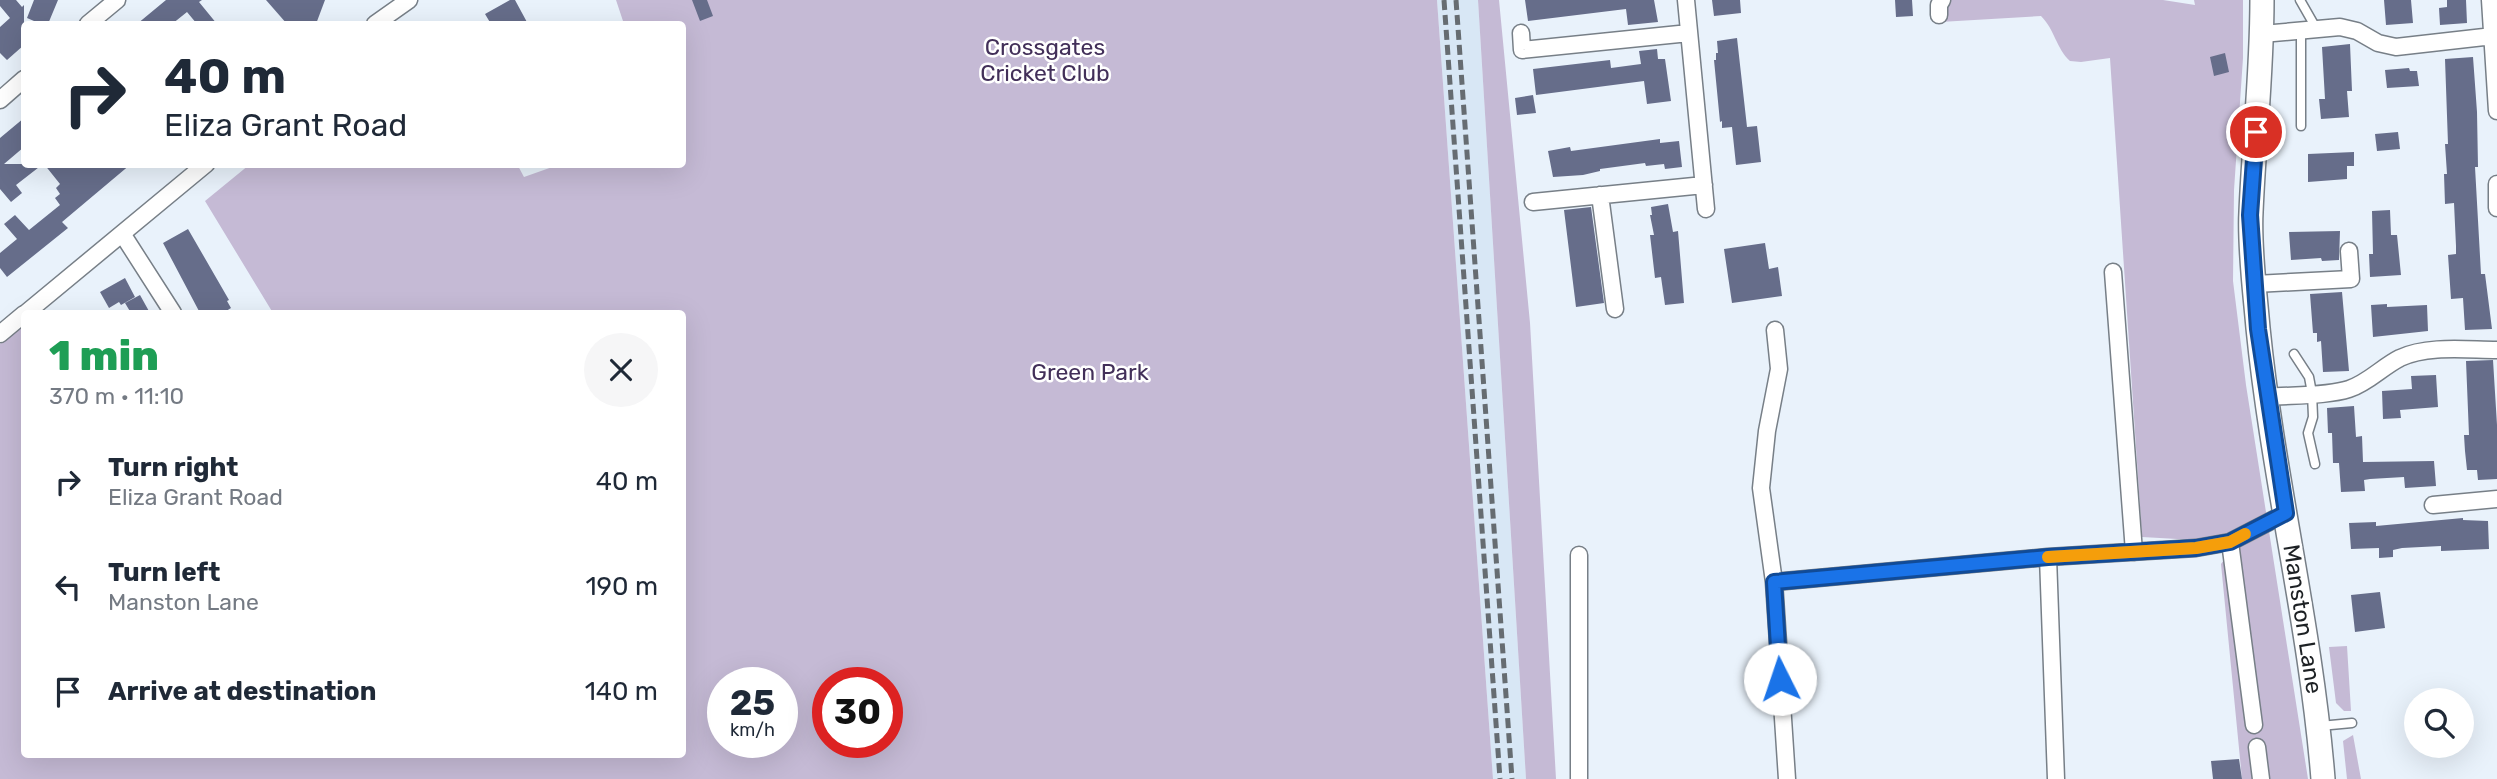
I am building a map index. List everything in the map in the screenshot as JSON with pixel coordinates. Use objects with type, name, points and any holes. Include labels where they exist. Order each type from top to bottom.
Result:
[{"type":"street","points":[[385,6],[409,0]]},
{"type":"street","points":[[1686,0],[1706,209]]},
{"type":"street","name":"Manston Lane","points":[[2262,0],[2250,215],[2258,329],[2319,726],[2323,779]]},
{"type":"street","points":[[2490,0],[2497,111]]},
{"type":"street","points":[[91,21],[106,3]]},
{"type":"street","points":[[2262,34],[2340,26],[2357,31],[2378,43],[2396,47],[2493,36]]},
{"type":"street","points":[[1521,33],[1524,67]]},
{"type":"street","points":[[1522,50],[1689,33]]},
{"type":"street","points":[[0,100],[21,82]]},
{"type":"street","points":[[30,310],[200,168]]},
{"type":"street","points":[[2497,184],[2497,208]]},
{"type":"street","points":[[1533,202],[1704,185]]},
{"type":"street","points":[[1600,195],[1615,309]]},
{"type":"street","points":[[123,234],[171,310]]},
{"type":"street","points":[[2255,284],[2351,279],[2349,251]]},
{"type":"street","points":[[2113,272],[2134,552]]},
{"type":"street","points":[[0,334],[21,317]]},
{"type":"street","points":[[1775,330],[1779,369],[1767,431],[1761,488],[1774,582],[1787,779]]},
{"type":"street","points":[[2268,397],[2348,390],[2403,357],[2428,351],[2497,350]]},
{"type":"street","points":[[2433,505],[2497,499]]},
{"type":"street","points":[[1774,582],[2048,557],[2196,548],[2230,542],[2286,513]]},
{"type":"street","points":[[2230,542],[2254,725]]},
{"type":"street","points":[[1578,555],[1579,779]]},
{"type":"street","points":[[2048,557],[2056,779]]},
{"type":"street","points":[[2257,747],[2261,779]]},
{"type":"lane","points":[[2300,0],[2308,29],[2301,126]]},
{"type":"lane","points":[[2294,354],[2309,377],[2313,417],[2308,433],[2315,464]]},
{"type":"lane","points":[[2319,726],[2352,723]]},
{"type":"shaded area","points":[[1437,0],[1478,0],[1526,779],[1493,779]]},
{"type":"green space","name":"Green Park","points":[[616,0],[1437,0],[1493,779],[0,779],[0,344],[21,328],[21,758],[686,758],[686,310],[271,310],[205,201],[245,168],[519,168],[524,177],[550,168],[686,168],[686,21],[623,21]]},
{"type":"green space","points":[[1478,0],[1499,0],[1530,323],[1556,779],[1526,779]]},
{"type":"green space","points":[[1942,0],[2163,0],[2195,5],[2194,0],[2243,0],[2243,58],[2234,190],[2233,281],[2246,385],[2308,779],[2242,779],[2221,564],[2230,551],[2230,542],[2142,537],[2110,58],[2070,61],[2041,16],[1940,22]]},
{"type":"green space","points":[[2347,646],[2351,711],[2344,711],[2336,703],[2329,647]]},
{"type":"green space","points":[[2353,735],[2361,779],[2347,779],[2343,741]]},
{"type":"building","points":[[0,0],[16,0],[22,7],[24,5],[21,48],[7,60],[0,53],[0,27],[10,18],[0,6]]},
{"type":"building","points":[[34,0],[58,0],[49,21],[27,18]]},
{"type":"building","points":[[166,0],[202,0],[199,2],[215,21],[194,21],[187,12],[176,21],[141,21]]},
{"type":"building","points":[[266,0],[325,0],[317,21],[284,21]]},
{"type":"building","points":[[510,0],[515,0],[526,21],[489,21],[485,14]]},
{"type":"building","points":[[692,0],[707,0],[713,16],[700,21]]},
{"type":"building","points":[[1525,0],[1654,0],[1658,22],[1628,25],[1626,9],[1528,21]]},
{"type":"building","points":[[1712,0],[1740,0],[1741,13],[1714,16]]},
{"type":"building","points":[[1895,0],[1912,0],[1913,16],[1896,17]]},
{"type":"building","points":[[2384,0],[2411,0],[2413,23],[2386,25]]},
{"type":"building","points":[[2447,0],[2466,0],[2467,23],[2440,25],[2439,8],[2447,7]]},
{"type":"building","points":[[1737,38],[1747,127],[1757,126],[1761,162],[1736,165],[1732,127],[1722,128],[1722,121],[1720,122],[1714,60],[1718,53],[1717,41]]},
{"type":"building","points":[[2350,44],[2352,91],[2347,91],[2349,117],[2321,119],[2319,99],[2325,99],[2322,47]]},
{"type":"building","points":[[1657,49],[1658,59],[1665,59],[1671,101],[1647,104],[1644,81],[1536,95],[1533,69],[1610,60],[1611,68],[1641,64],[1639,51]]},
{"type":"building","points":[[2225,53],[2229,72],[2214,76],[2210,57]]},
{"type":"building","points":[[2473,57],[2481,274],[2485,274],[2492,329],[2465,330],[2463,298],[2451,299],[2448,255],[2456,254],[2456,246],[2454,203],[2445,204],[2445,144],[2448,144],[2445,59]]},
{"type":"building","points":[[2409,68],[2410,71],[2417,71],[2419,86],[2387,88],[2385,70]]},
{"type":"building","points":[[1533,95],[1536,113],[1517,115],[1515,98]]},
{"type":"building","points":[[21,120],[21,150],[4,164],[38,168],[16,185],[22,193],[11,202],[0,189],[0,138]]},
{"type":"building","points":[[2398,132],[2400,149],[2377,151],[2375,134]]},
{"type":"building","points":[[1660,139],[1660,143],[1679,141],[1682,167],[1665,169],[1664,164],[1646,166],[1645,163],[1600,169],[1583,175],[1553,177],[1548,151],[1570,147],[1571,151]]},
{"type":"building","points":[[2354,152],[2354,166],[2347,166],[2347,179],[2308,182],[2308,154]]},
{"type":"building","points":[[47,168],[126,168],[62,222],[68,228],[7,277],[0,268],[0,253],[17,239],[4,224],[15,215],[29,230],[60,205],[55,198],[60,194],[56,188],[60,184]]},
{"type":"building","points":[[1668,204],[1673,232],[1678,231],[1684,303],[1665,305],[1661,277],[1655,278],[1650,235],[1654,235],[1650,215],[1651,207]]},
{"type":"building","points":[[1591,207],[1604,303],[1576,307],[1564,210]]},
{"type":"building","points":[[2390,210],[2391,235],[2397,235],[2401,275],[2370,277],[2369,254],[2373,254],[2372,211]]},
{"type":"building","points":[[188,229],[231,308],[198,310],[163,243]]},
{"type":"building","points":[[2340,231],[2339,260],[2291,260],[2289,232]]},
{"type":"building","points":[[1765,243],[1769,269],[1778,267],[1782,296],[1732,303],[1724,249]]},
{"type":"building","points":[[125,278],[135,297],[109,308],[100,292]]},
{"type":"building","points":[[2342,292],[2349,371],[2323,372],[2321,341],[2317,342],[2317,333],[2313,333],[2310,294]]},
{"type":"building","points":[[140,295],[148,310],[129,310],[125,303]]},
{"type":"building","points":[[2387,304],[2387,307],[2427,305],[2428,331],[2373,337],[2371,305]]},
{"type":"building","points":[[2493,360],[2497,479],[2478,480],[2477,470],[2467,470],[2465,451],[2464,435],[2469,435],[2466,361]]},
{"type":"building","points":[[2436,375],[2438,407],[2400,410],[2401,418],[2383,419],[2382,391],[2412,389],[2411,376]]},
{"type":"building","points":[[2354,406],[2356,437],[2362,436],[2363,462],[2434,461],[2436,486],[2405,488],[2404,477],[2370,479],[2364,480],[2365,491],[2341,492],[2339,463],[2333,463],[2332,433],[2328,433],[2327,408]]},
{"type":"building","points":[[2463,518],[2488,521],[2489,549],[2441,551],[2441,546],[2402,548],[2393,550],[2393,557],[2379,558],[2379,548],[2351,549],[2349,523],[2376,522],[2376,526]]},
{"type":"building","points":[[2380,592],[2385,628],[2355,632],[2351,595]]},
{"type":"building","points":[[2239,759],[2242,779],[2213,779],[2211,761]]},
{"type":"railway","points":[[1444,0],[1500,779]]},
{"type":"railway","points":[[1456,0],[1512,779]]},
{"type":"slow traffic","points":[[2048,557],[2196,548],[2230,542],[2245,534]]},
{"type":"route","points":[[1780,679],[1774,582],[2048,557],[2196,548],[2230,542],[2286,513],[2258,329],[2250,215],[2256,132]]},
{"type":"park label","name":"Crossgates Cricket Club","points":[[1045,60]]}]
